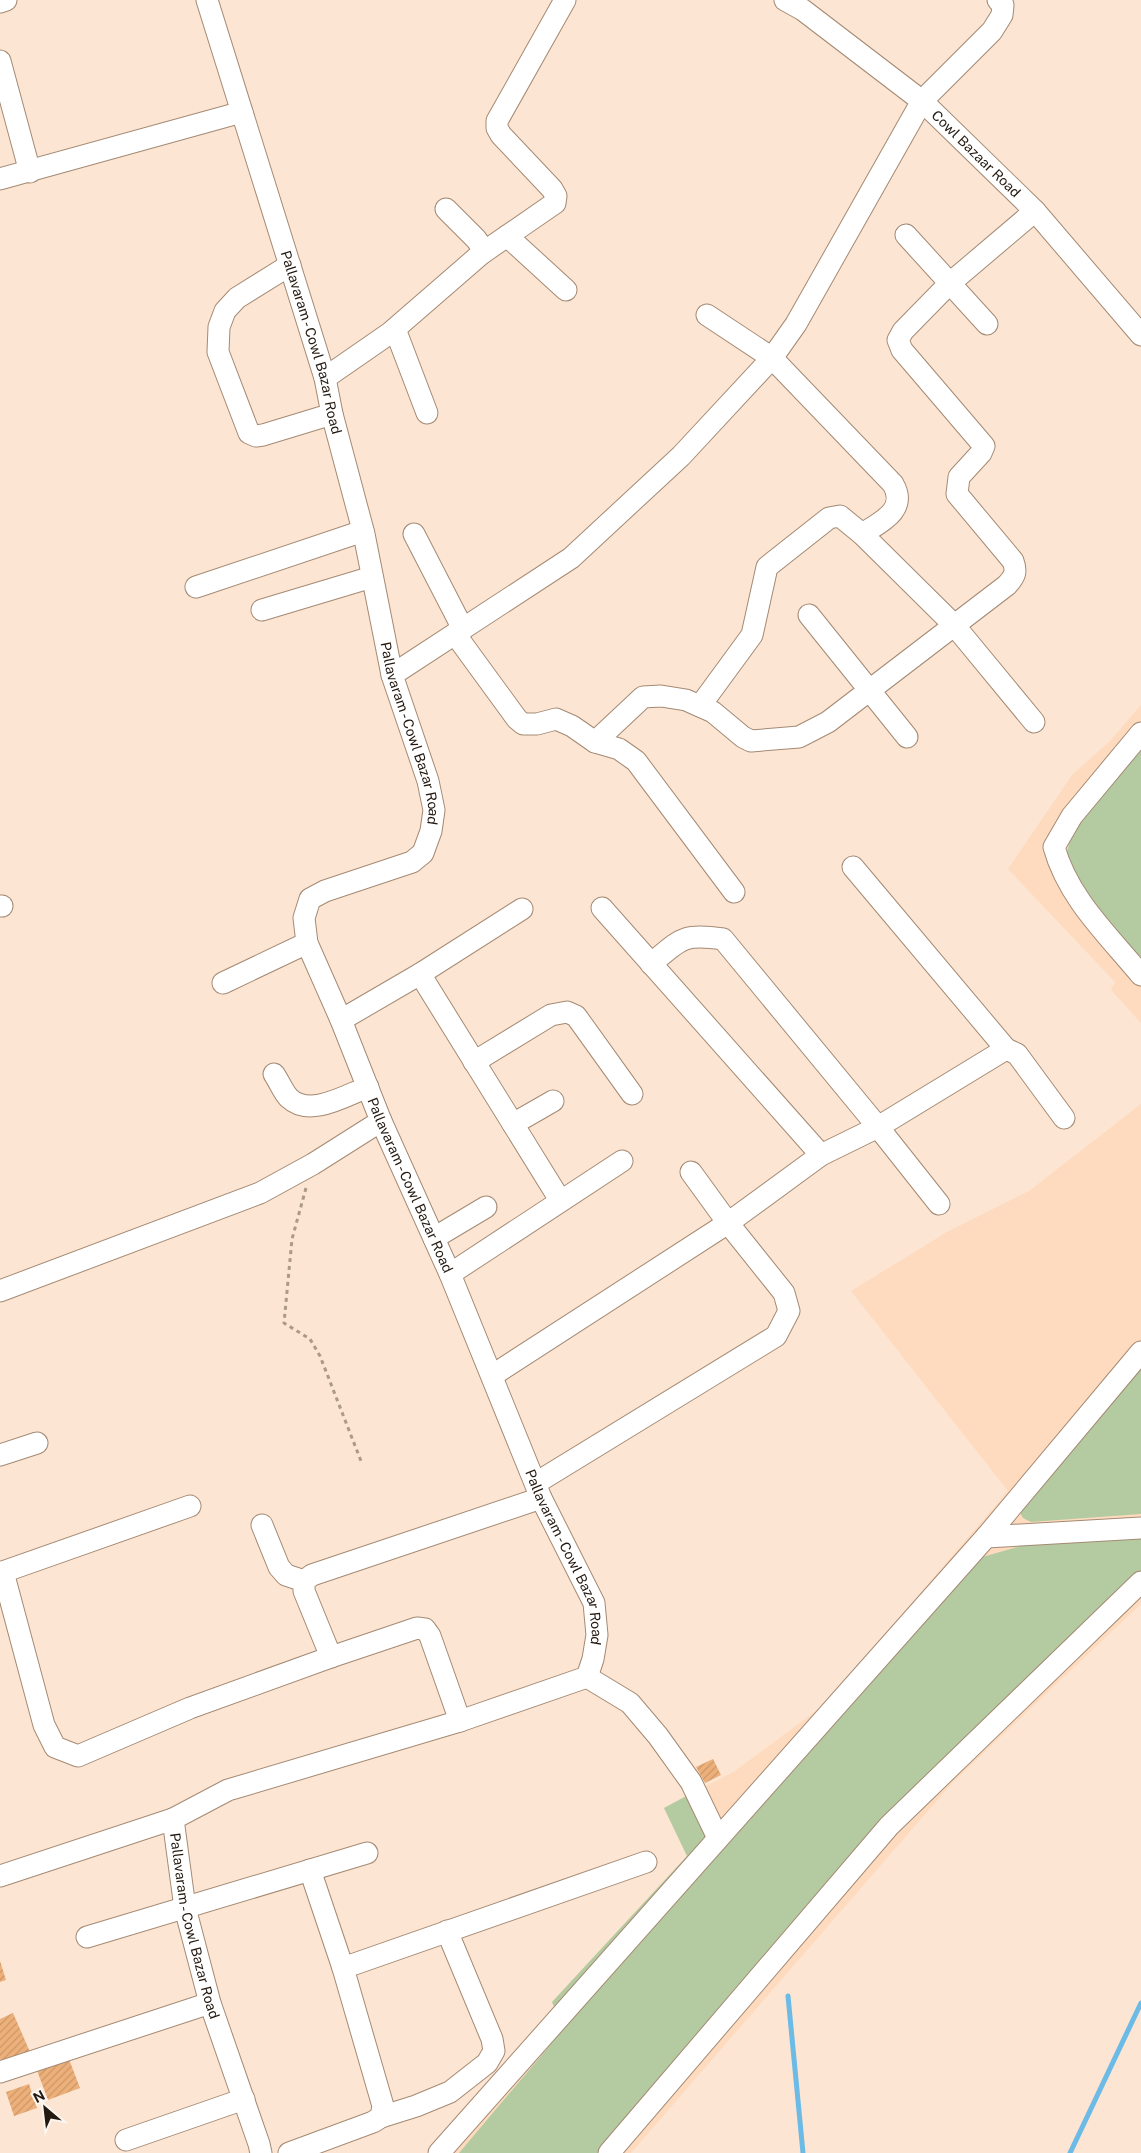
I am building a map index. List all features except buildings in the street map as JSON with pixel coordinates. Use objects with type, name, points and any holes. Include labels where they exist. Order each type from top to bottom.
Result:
[{"type":"street","points":[[0,2],[6,0]]},
{"type":"street","name":"Pallavaram - Cowl Bazar Road","points":[[206,0],[325,378],[332,414],[362,531],[392,675],[428,781],[434,810],[431,832],[423,853],[412,862],[324,891],[310,899],[304,918],[307,943],[341,1020],[381,1121],[450,1274],[493,1376],[538,1491],[594,1603],[597,1635],[593,1660],[587,1677],[460,1721],[228,1790],[173,1819],[185,1908],[210,2003],[244,2099],[260,2153]]},
{"type":"street","points":[[325,378],[395,329],[481,254],[555,203],[556,196],[552,189],[501,135],[497,128],[497,121],[565,0]]},
{"type":"street","name":"Cowl Bazaar Road","points":[[785,0],[803,10],[922,101],[1035,211],[1141,335]]},
{"type":"street","points":[[392,675],[571,558],[681,456],[772,358],[796,324],[922,101],[992,31],[1002,15],[1003,5],[998,0]]},
{"type":"street","points":[[0,62],[30,172]]},
{"type":"street","points":[[0,179],[242,112]]},
{"type":"street","points":[[446,209],[476,239],[481,246],[481,254]]},
{"type":"street","points":[[594,742],[643,697],[662,696],[686,700],[713,712],[743,737],[751,740],[799,737],[828,722],[1007,584],[1014,576],[1016,569],[1013,561],[957,494],[959,477],[984,446],[902,350],[898,340],[903,330],[949,284],[1035,211]]},
{"type":"street","points":[[906,235],[987,324]]},
{"type":"street","points":[[508,236],[566,290]]},
{"type":"street","points":[[290,265],[237,298],[225,311],[219,327],[218,352],[249,433],[256,436],[263,435],[332,414]]},
{"type":"street","points":[[707,315],[772,358],[893,484],[898,498],[896,508],[889,516],[862,534]]},
{"type":"street","points":[[395,329],[427,413]]},
{"type":"street","points":[[700,706],[752,635],[766,567],[829,518],[840,516],[862,534],[954,625],[1034,722]]},
{"type":"street","points":[[196,587],[362,531]]},
{"type":"street","points":[[414,534],[459,632],[517,719],[523,724],[537,724],[556,719],[572,726],[594,742],[619,749],[636,761],[734,892]]},
{"type":"street","points":[[262,610],[372,577]]},
{"type":"street","points":[[809,615],[908,737]]},
{"type":"street","points":[[1141,733],[1072,816],[1054,847],[1059,865],[1075,896],[1141,975]]},
{"type":"street","points":[[854,867],[1006,1049],[1017,1054],[1064,1118]]},
{"type":"street","points":[[602,908],[821,1154]]},
{"type":"street","points":[[341,1020],[420,974],[522,909]]},
{"type":"street","points":[[651,964],[681,939],[701,936],[723,939],[939,1204]]},
{"type":"street","points":[[223,983],[307,943]]},
{"type":"street","points":[[420,974],[560,1200]]},
{"type":"street","points":[[474,1062],[551,1015],[567,1012],[576,1016],[632,1094]]},
{"type":"street","points":[[493,1376],[728,1223],[821,1154],[878,1127],[1006,1049]]},
{"type":"street","points":[[274,1074],[289,1098],[300,1104],[311,1106],[322,1104],[368,1087]]},
{"type":"street","points":[[513,1124],[553,1101]]},
{"type":"street","points":[[0,1291],[260,1193],[314,1164],[381,1121]]},
{"type":"street","points":[[450,1274],[622,1161]]},
{"type":"street","points":[[304,1581],[312,1575],[538,1491],[776,1336],[788,1311],[784,1293],[728,1223],[691,1172]]},
{"type":"street","points":[[434,1238],[486,1207]]},
{"type":"street","points":[[439,2153],[986,1536],[1141,1352]]},
{"type":"street","points":[[0,1455],[37,1443]]},
{"type":"street","points":[[190,1506],[2,1573],[44,1724],[55,1747],[78,1756],[190,1708],[331,1656],[417,1628],[425,1630],[430,1636],[460,1721]]},
{"type":"street","points":[[262,1525],[279,1567],[286,1575],[304,1581]]},
{"type":"street","points":[[986,1536],[1141,1528]]},
{"type":"street","points":[[304,1581],[304,1591],[331,1656]]},
{"type":"street","points":[[608,2153],[889,1826],[1141,1582]]},
{"type":"street","points":[[587,1677],[630,1703],[658,1736],[688,1778],[718,1838]]},
{"type":"street","points":[[0,1876],[173,1819]]},
{"type":"street","points":[[88,1937],[367,1853]]},
{"type":"street","points":[[343,1968],[646,1862]]},
{"type":"street","points":[[310,1870],[343,1968],[383,2106],[381,2117]]},
{"type":"street","points":[[289,2153],[450,2092],[487,2063],[494,2051],[492,2039],[447,1931]]},
{"type":"street","points":[[0,2072],[210,2003]]},
{"type":"street","points":[[126,2140],[244,2099]]},
{"type":"path","points":[[314,1164],[292,1239],[284,1322],[310,1339],[320,1356],[361,1461]]},
{"type":"shaded area","points":[[1141,705],[1141,1023],[1111,990],[1115,982],[1008,869],[1072,775],[1110,741]]},
{"type":"shaded area","points":[[1141,1104],[1141,1604],[953,1782],[631,2153],[430,2153],[557,2013],[552,2002],[687,1856],[664,1808],[735,1771],[824,1705],[1008,1491],[851,1291],[947,1232],[1029,1191]]},
{"type":"green space","points":[[1141,747],[1141,979],[1064,862],[1071,837],[1085,815]]},
{"type":"green space","points":[[1141,1369],[1141,1514],[1031,1522],[1023,1518],[1019,1511],[1022,1502]]},
{"type":"green space","points":[[1141,1533],[1141,1579],[1057,1656],[607,2153],[459,2153],[627,1954],[979,1558],[1027,1544]]},
{"type":"green space","points":[[688,1795],[705,1836],[705,1843],[557,2013],[552,2002],[687,1856],[664,1808]]},
{"type":"waterway","points":[[788,1996],[803,2153]]},
{"type":"waterway","points":[[1070,2153],[1141,2003]]}]
